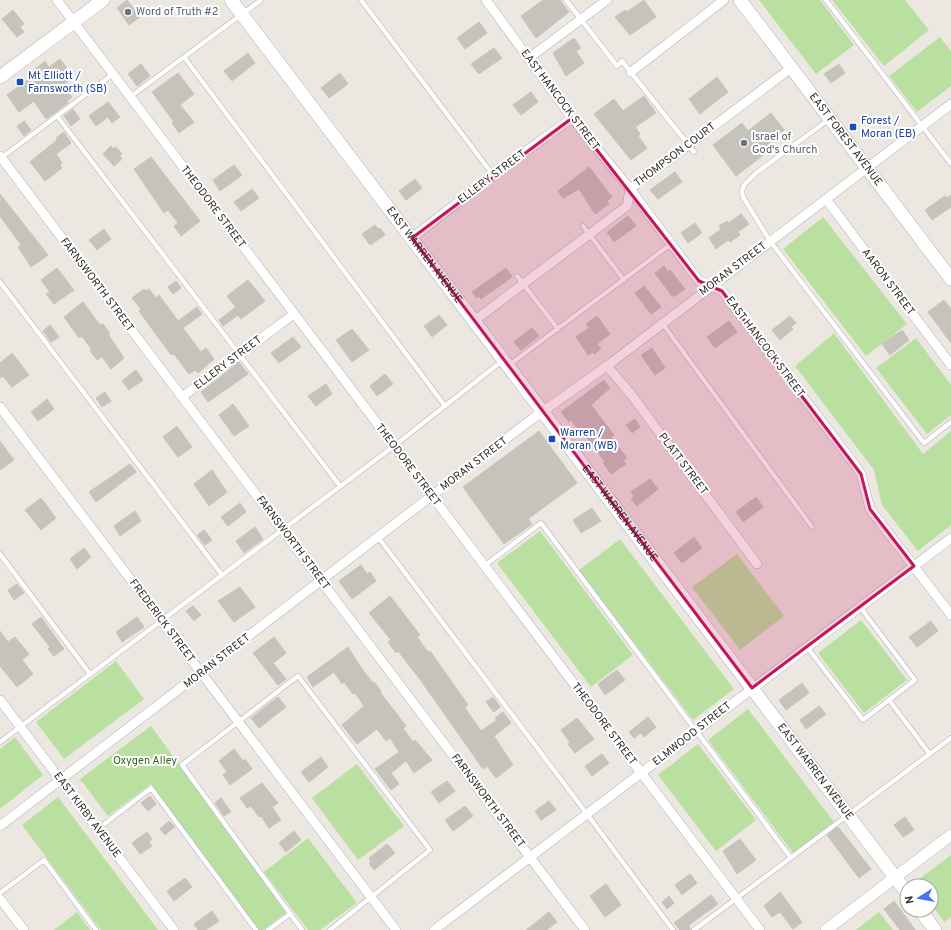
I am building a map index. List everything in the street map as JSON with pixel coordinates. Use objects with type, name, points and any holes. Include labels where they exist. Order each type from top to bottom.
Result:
[{"type":"main road","points":[[0,77],[103,0]]},
{"type":"main road","name":"EAST WARREN AVENUE","points":[[231,0],[899,883]]},
{"type":"main road","name":"EAST FOREST AVENUE","points":[[740,0],[951,279]]},
{"type":"main road","points":[[926,918],[935,930]]},
{"type":"street","name":"THEODORE STREET","points":[[57,0],[760,930]]},
{"type":"street","name":"EAST HANCOCK STREET","points":[[486,0],[572,118],[630,189],[699,281],[722,291],[855,465],[861,474],[870,509],[951,615]]},
{"type":"street","points":[[529,58],[607,0]]},
{"type":"street","points":[[631,72],[724,0]]},
{"type":"street","name":"THOMPSON COURT","points":[[474,321],[520,280],[589,234],[627,206],[630,189],[691,148],[791,68]]},
{"type":"street","name":"MORAN STREET","points":[[0,826],[431,496],[542,412],[607,366],[710,286],[951,104]]},
{"type":"street","name":"ELLERY STREET","points":[[412,238],[493,175],[572,118]]},
{"type":"street","name":"FARNSWORTH STREET","points":[[0,158],[585,930]]},
{"type":"street","name":"AARON STREET","points":[[826,199],[951,365]]},
{"type":"street","name":"ELLERY STREET","points":[[182,397],[294,314]]},
{"type":"street","name":"PLATT STREET","points":[[607,366],[630,393],[757,564]]},
{"type":"street","name":"FREDERICK STREET","points":[[0,407],[396,930]]},
{"type":"street","name":"ELMWOOD STREET","points":[[434,930],[951,538]]},
{"type":"street","name":"EAST KIRBY AVENUE","points":[[0,700],[174,930]]},
{"type":"street","points":[[826,930],[951,835]]},
{"type":"street","points":[[0,899],[3,909],[24,930]]},
{"type":"lane","points":[[130,97],[261,0]]},
{"type":"lane","points":[[361,0],[493,175]]},
{"type":"lane","points":[[566,0],[617,66],[622,61],[691,148]]},
{"type":"lane","points":[[826,0],[951,164]]},
{"type":"lane","points":[[184,57],[445,406]]},
{"type":"lane","points":[[0,158],[113,74]]},
{"type":"lane","points":[[57,116],[340,486]]},
{"type":"lane","points":[[830,119],[756,173],[744,184],[742,191],[746,204],[770,241],[924,443],[951,422]]},
{"type":"lane","points":[[583,226],[624,280]]},
{"type":"lane","points":[[0,742],[445,406],[558,329],[671,244]]},
{"type":"lane","points":[[520,280],[558,329]]},
{"type":"lane","points":[[0,282],[222,575]]},
{"type":"lane","points":[[662,323],[812,527]]},
{"type":"lane","points":[[484,566],[541,523],[791,858]]},
{"type":"lane","points":[[378,537],[673,930]]},
{"type":"lane","points":[[0,554],[90,674]]},
{"type":"lane","points":[[807,648],[863,720],[915,680],[860,607]]},
{"type":"lane","points":[[302,930],[182,765],[298,676],[430,850],[330,930]]},
{"type":"lane","points":[[889,700],[929,754]]},
{"type":"lane","points":[[694,930],[951,738]]},
{"type":"lane","points":[[98,830],[151,788],[256,930]]},
{"type":"lane","points":[[0,893],[44,860],[96,930]]},
{"type":"lane","points":[[268,930],[290,914]]},
{"type":"highlighted area","points":[[572,118],[699,281],[722,291],[861,474],[870,509],[914,566],[752,688],[412,238]]},
{"type":"green space","points":[[759,0],[820,0],[854,45],[816,74]]},
{"type":"green space","points":[[832,0],[905,0],[929,30],[884,66]]},
{"type":"green space","points":[[940,37],[951,51],[951,86],[917,112],[889,76]]},
{"type":"green space","points":[[823,217],[907,324],[866,356],[783,249]]},
{"type":"green space","points":[[834,333],[923,454],[951,431],[951,525],[918,551],[882,505],[874,470],[795,366]]},
{"type":"green space","points":[[916,338],[951,385],[951,415],[927,434],[876,368]]},
{"type":"green space","points":[[540,531],[633,655],[591,687],[497,563]]},
{"type":"green space","points":[[620,539],[734,689],[693,720],[579,570]]},
{"type":"green space","points":[[737,554],[784,616],[740,650],[692,587]]},
{"type":"green space","points":[[861,620],[907,680],[864,713],[818,653]]},
{"type":"green space","points":[[116,661],[144,699],[64,759],[36,722]]},
{"type":"green space","points":[[748,709],[834,822],[793,853],[708,740]]},
{"type":"green space","name":"Oxygen Alley","points":[[151,726],[287,912],[263,930],[259,930],[151,784],[108,816],[80,779]]},
{"type":"green space","points":[[15,737],[43,775],[0,809],[0,749]]},
{"type":"green space","points":[[698,744],[756,820],[716,851],[658,775]]},
{"type":"green space","points":[[357,764],[404,826],[358,860],[312,798]]},
{"type":"green space","points":[[58,797],[158,930],[101,930],[22,825]]},
{"type":"green space","points":[[308,838],[357,903],[320,930],[308,930],[264,872]]},
{"type":"green space","points":[[951,855],[951,917],[944,922],[939,915],[939,878],[920,878]]},
{"type":"green space","points":[[77,912],[90,930],[54,930]]},
{"type":"green space","points":[[879,912],[893,930],[856,930]]},
{"type":"building","name":"Word of Truth #2","points":[[127,0],[140,17],[129,25],[117,8]]},
{"type":"building","points":[[543,0],[560,0],[569,12],[536,38],[521,16]]},
{"type":"building","points":[[644,0],[656,17],[630,35],[615,17],[625,10],[627,12]]},
{"type":"building","points":[[13,10],[24,24],[20,27],[24,32],[17,37],[2,19]]},
{"type":"building","points":[[479,22],[487,33],[465,49],[457,38]]},
{"type":"building","points":[[574,38],[581,48],[576,51],[584,63],[566,76],[553,53]]},
{"type":"building","points":[[494,48],[502,58],[479,74],[471,64]]},
{"type":"building","points":[[248,53],[255,63],[232,81],[224,71]]},
{"type":"building","points":[[60,59],[73,77],[63,85],[72,97],[67,101],[68,103],[46,119],[34,101],[19,112],[7,95],[30,78],[28,75],[45,61],[49,67]]},
{"type":"building","points":[[141,64],[150,76],[137,86],[128,74]]},
{"type":"building","points":[[839,64],[845,73],[831,83],[824,74]]},
{"type":"building","points":[[178,73],[194,94],[180,105],[194,122],[179,133],[172,123],[174,122],[152,92]]},
{"type":"building","points":[[340,73],[348,84],[329,98],[321,88]]},
{"type":"building","points":[[717,77],[728,92],[700,114],[689,99]]},
{"type":"building","points":[[531,92],[538,102],[521,115],[513,105]]},
{"type":"building","points":[[644,96],[656,113],[635,127],[640,134],[638,136],[647,148],[631,160],[594,114],[614,99],[623,111]]},
{"type":"building","points":[[108,102],[120,117],[112,123],[108,117],[96,126],[89,116]]},
{"type":"building","points":[[73,109],[80,119],[71,126],[64,116]]},
{"type":"building","name":"Israel of God's Church","points":[[771,113],[784,130],[770,141],[774,147],[736,176],[713,145],[742,123],[748,131]]},
{"type":"building","points":[[24,121],[31,130],[24,136],[17,126]]},
{"type":"building","points":[[64,132],[71,143],[56,154],[62,163],[60,165],[62,168],[45,181],[30,162],[57,140],[56,138]]},
{"type":"building","points":[[111,146],[113,149],[116,147],[122,154],[120,156],[122,159],[114,166],[103,154]]},
{"type":"building","points":[[151,157],[200,221],[181,236],[174,226],[178,223],[168,210],[164,213],[134,169]]},
{"type":"building","points":[[234,165],[242,175],[220,191],[213,180]]},
{"type":"building","points":[[589,167],[612,197],[607,201],[609,204],[595,214],[579,189],[563,198],[558,191]]},
{"type":"building","points":[[675,172],[682,182],[658,199],[650,190]]},
{"type":"building","points":[[415,179],[422,188],[406,200],[399,191]]},
{"type":"building","points":[[252,189],[259,198],[241,211],[234,202]]},
{"type":"building","points":[[0,194],[48,255],[31,267],[18,247],[21,245],[0,216]]},
{"type":"building","points":[[951,195],[951,207],[932,220],[925,210],[945,196],[947,198]]},
{"type":"building","points":[[741,214],[749,224],[738,232],[740,235],[730,242],[728,240],[716,249],[709,238],[721,229],[719,226],[727,221],[729,223]]},
{"type":"building","points":[[628,216],[636,226],[614,242],[607,232]]},
{"type":"building","points":[[695,223],[702,233],[688,243],[681,233]]},
{"type":"building","points":[[375,225],[378,229],[380,228],[385,235],[370,245],[362,234]]},
{"type":"building","points":[[104,229],[111,239],[97,250],[89,240]]},
{"type":"building","points":[[664,266],[668,272],[670,270],[685,289],[675,296],[672,296],[655,273]]},
{"type":"building","points":[[57,268],[74,290],[54,304],[46,294],[50,292],[41,280]]},
{"type":"building","points":[[506,268],[512,277],[481,299],[479,296],[477,298],[472,292]]},
{"type":"building","points":[[248,280],[265,301],[241,319],[238,315],[223,326],[219,320],[236,307],[227,296]]},
{"type":"building","points":[[176,281],[181,288],[173,294],[168,287]]},
{"type":"building","points":[[644,286],[661,307],[651,314],[635,293]]},
{"type":"building","points":[[144,289],[146,291],[149,289],[156,298],[159,295],[178,321],[197,307],[202,314],[183,328],[201,352],[206,348],[214,359],[198,373],[195,370],[189,374],[174,354],[171,355],[139,311],[141,309],[132,298]]},
{"type":"building","points":[[944,300],[951,309],[951,343],[928,312]]},
{"type":"building","points":[[83,302],[100,325],[103,324],[110,333],[108,334],[124,358],[111,369],[102,357],[97,360],[82,336],[79,338],[64,317]]},
{"type":"building","points":[[439,315],[447,325],[432,337],[424,326]]},
{"type":"building","points":[[597,316],[610,334],[597,344],[601,349],[594,354],[593,352],[588,355],[576,337],[589,328],[586,324]]},
{"type":"building","points":[[790,316],[796,323],[791,327],[793,329],[780,340],[772,330]]},
{"type":"building","points":[[729,321],[737,332],[715,348],[707,337]]},
{"type":"building","points":[[50,325],[59,337],[51,342],[43,331]]},
{"type":"building","points":[[532,328],[539,336],[521,350],[514,342]]},
{"type":"building","points":[[352,329],[369,350],[352,362],[336,340]]},
{"type":"building","points":[[902,330],[909,340],[890,355],[882,344]]},
{"type":"building","points":[[293,337],[301,347],[279,363],[271,353]]},
{"type":"building","points":[[652,348],[665,368],[655,375],[641,355]]},
{"type":"building","points":[[12,353],[29,375],[12,387],[3,376],[0,378],[0,363]]},
{"type":"building","points":[[239,362],[248,374],[208,402],[201,392]]},
{"type":"building","points":[[136,370],[143,380],[129,390],[122,381]]},
{"type":"building","points":[[385,374],[393,384],[377,396],[370,386]]},
{"type":"building","points":[[604,380],[610,388],[591,405],[614,435],[611,438],[627,458],[623,460],[626,464],[611,474],[603,463],[605,462],[582,431],[580,433],[571,420],[569,422],[561,412]]},
{"type":"building","points":[[326,384],[332,394],[316,406],[308,396]]},
{"type":"building","points":[[105,392],[111,401],[102,407],[96,398]]},
{"type":"building","points":[[47,399],[54,409],[38,421],[31,412]]},
{"type":"building","points":[[233,404],[249,426],[234,436],[219,415]]},
{"type":"building","points":[[635,419],[640,427],[632,433],[626,425]]},
{"type":"building","points":[[177,426],[192,447],[178,457],[163,437]]},
{"type":"building","points":[[539,431],[577,483],[528,519],[532,524],[504,544],[463,487]]},
{"type":"building","points":[[0,441],[14,460],[0,470]]},
{"type":"building","points":[[130,464],[136,472],[96,502],[89,492]]},
{"type":"building","points":[[212,470],[227,492],[209,506],[194,484]]},
{"type":"building","points":[[650,479],[658,489],[637,506],[631,499],[634,496],[631,492]]},
{"type":"building","points":[[756,497],[763,507],[743,522],[736,512]]},
{"type":"building","points":[[41,498],[56,518],[41,530],[25,510]]},
{"type":"building","points":[[240,503],[246,512],[228,526],[221,517]]},
{"type":"building","points":[[592,508],[601,521],[581,533],[573,520]]},
{"type":"building","points":[[135,511],[141,521],[120,536],[114,526]]},
{"type":"building","points":[[255,527],[263,539],[244,553],[236,541]]},
{"type":"building","points":[[204,530],[212,540],[205,545],[197,535]]},
{"type":"building","points":[[694,537],[702,548],[682,563],[674,553]]},
{"type":"building","points":[[84,548],[91,557],[77,569],[70,559]]},
{"type":"building","points":[[361,565],[367,574],[370,572],[376,581],[352,599],[339,581]]},
{"type":"building","points":[[17,584],[24,593],[14,600],[8,590]]},
{"type":"building","points":[[240,587],[255,607],[234,622],[218,601]]},
{"type":"building","points":[[390,596],[420,635],[417,637],[428,652],[430,651],[468,705],[465,708],[481,731],[497,720],[495,718],[503,712],[511,723],[494,736],[513,765],[496,778],[487,766],[483,769],[419,678],[398,651],[396,653],[388,642],[391,640],[369,613]]},
{"type":"building","points":[[193,606],[201,615],[194,621],[186,611]]},
{"type":"building","points":[[41,617],[64,649],[54,656],[48,649],[50,647],[32,624]]},
{"type":"building","points":[[137,617],[144,627],[122,642],[116,632]]},
{"type":"building","points":[[931,621],[938,631],[917,647],[909,637]]},
{"type":"building","points":[[0,631],[8,642],[15,637],[29,654],[22,660],[33,674],[17,687],[0,666]]},
{"type":"building","points":[[274,637],[286,653],[273,663],[286,679],[278,685],[253,653]]},
{"type":"building","points":[[348,647],[362,669],[381,691],[380,692],[406,726],[403,728],[413,742],[415,740],[432,760],[414,773],[406,761],[391,773],[399,784],[391,790],[375,769],[399,752],[390,738],[386,741],[377,729],[357,744],[342,725],[364,706],[355,693],[353,694],[344,682],[342,684],[334,672],[313,687],[307,677]]},
{"type":"building","points":[[617,670],[625,680],[605,695],[598,684]]},
{"type":"building","points":[[802,683],[809,693],[786,710],[779,700]]},
{"type":"building","points":[[278,697],[286,707],[259,728],[251,718]]},
{"type":"building","points":[[493,697],[500,707],[494,712],[486,702]]},
{"type":"building","points":[[819,706],[826,714],[806,729],[800,720]]},
{"type":"building","points":[[648,717],[656,727],[644,737],[641,733],[634,738],[629,732]]},
{"type":"building","points":[[577,718],[594,739],[575,753],[568,744],[570,742],[561,730]]},
{"type":"building","points":[[234,749],[243,761],[245,759],[252,769],[230,785],[223,775],[227,772],[219,761]]},
{"type":"building","points":[[602,754],[609,763],[592,776],[585,766]]},
{"type":"building","points":[[321,757],[328,767],[309,782],[301,772]]},
{"type":"building","points":[[447,781],[455,791],[439,803],[431,792]]},
{"type":"building","points":[[262,783],[278,803],[272,807],[281,820],[269,828],[261,816],[259,817],[251,806],[247,808],[240,798]]},
{"type":"building","points":[[150,796],[156,804],[148,811],[141,803]]},
{"type":"building","points":[[221,798],[231,812],[224,816],[215,803]]},
{"type":"building","points":[[549,801],[556,810],[541,820],[535,811]]},
{"type":"building","points":[[465,806],[473,816],[453,831],[445,820]]},
{"type":"building","points":[[905,817],[914,830],[903,837],[894,825]]},
{"type":"building","points":[[169,821],[175,827],[165,835],[160,829]]},
{"type":"building","points":[[838,827],[871,869],[859,878],[827,835]]},
{"type":"building","points":[[294,831],[301,840],[286,852],[279,843]]},
{"type":"building","points":[[147,832],[152,839],[149,842],[152,846],[140,854],[132,843]]},
{"type":"building","points":[[740,839],[756,860],[737,874],[723,851]]},
{"type":"building","points":[[387,844],[395,853],[374,870],[369,863],[371,861],[369,858]]},
{"type":"building","points":[[690,874],[697,883],[682,895],[675,885]]},
{"type":"building","points":[[185,878],[192,887],[174,901],[167,891]]},
{"type":"building","points":[[606,884],[621,905],[605,917],[590,896]]},
{"type":"building","points":[[780,892],[802,922],[793,929],[780,912],[772,917],[764,906]]},
{"type":"building","points":[[711,895],[718,904],[689,925],[690,930],[680,930],[674,923]]},
{"type":"building","points":[[669,896],[674,903],[667,909],[662,902]]},
{"type":"building","points":[[894,901],[899,908],[899,918],[906,918],[915,930],[900,930],[884,909]]},
{"type":"building","points":[[212,911],[219,921],[206,930],[198,930],[194,924]]},
{"type":"building","points":[[549,912],[557,922],[547,930],[526,930]]},
{"type":"place","name":"Word of Truth #2","points":[[128,12]]},
{"type":"place","name":"Mt Elliott / Farnsworth (SB)","points":[[20,82]]},
{"type":"place","name":"Forest / Moran (EB)","points":[[853,127]]},
{"type":"place","name":"Israel of God's Church","points":[[744,143]]},
{"type":"place","name":"Warren / Moran (WB)","points":[[552,439]]}]
